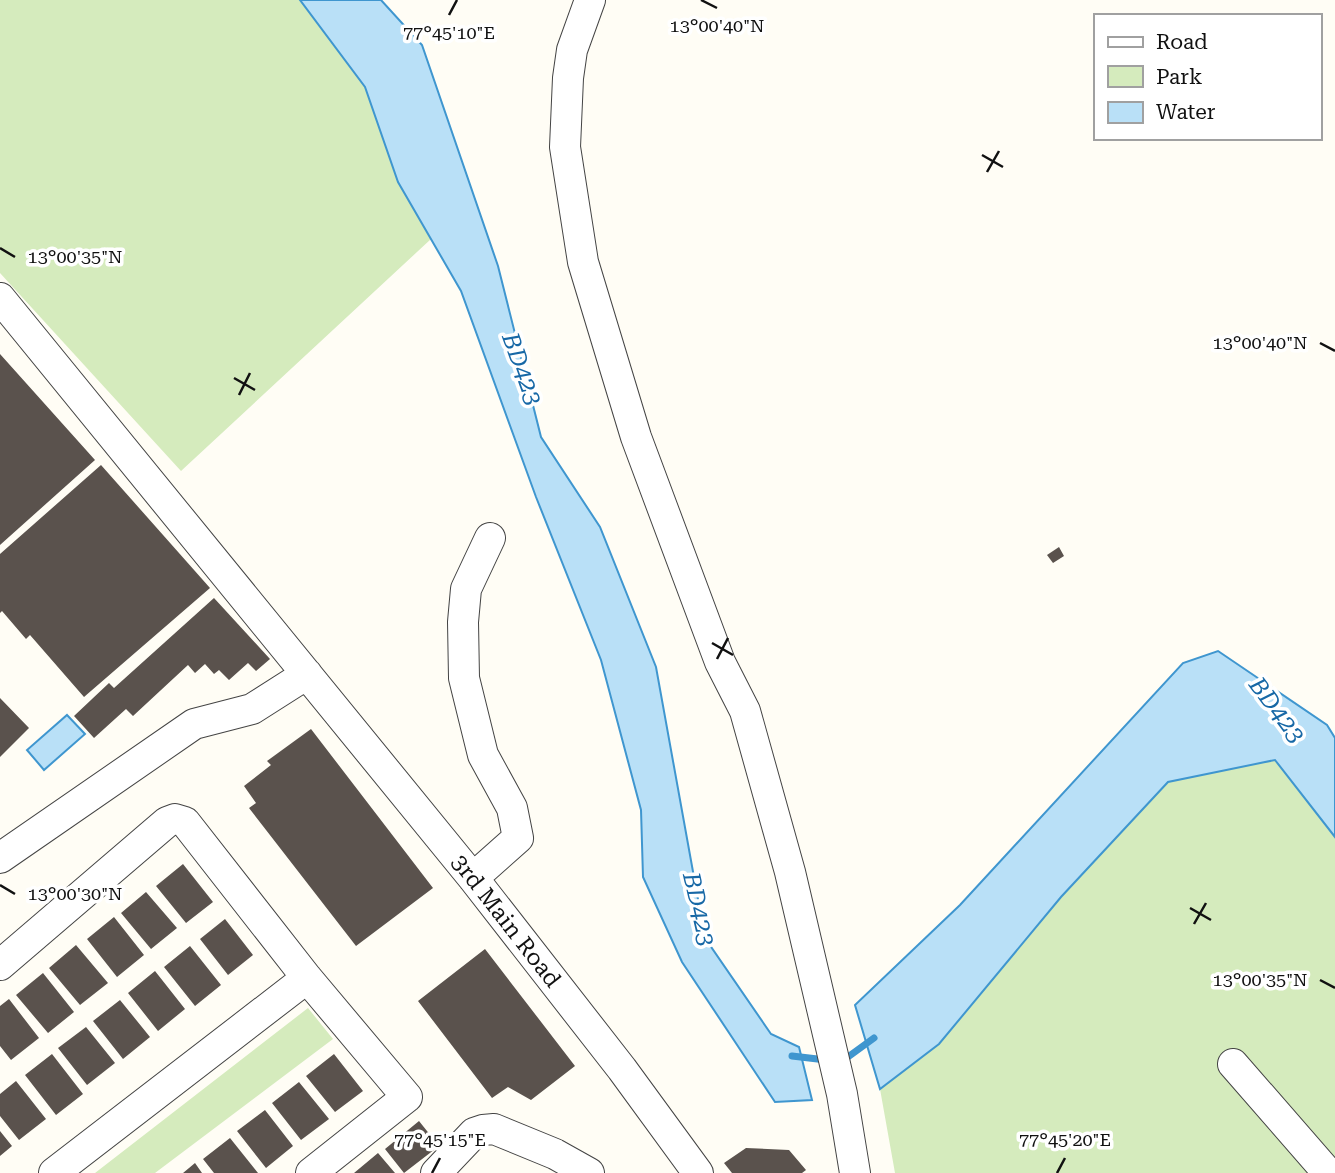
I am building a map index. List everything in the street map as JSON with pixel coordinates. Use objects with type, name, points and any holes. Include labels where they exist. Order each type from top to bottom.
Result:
[{"type":"street","points":[[590,0],[572,50],[565,147],[583,262],[636,436],[720,662],[746,711],[790,872],[842,1094],[855,1173]]},
{"type":"street","name":"3rd Main Road","points":[[0,298],[473,878],[622,1069],[698,1173]]},
{"type":"street","points":[[473,878],[518,838],[512,808],[483,755],[464,678],[463,622],[466,589],[490,538]]},
{"type":"street","points":[[0,858],[194,724],[252,709],[307,674]]},
{"type":"street","points":[[0,965],[167,822],[175,819],[185,822],[307,978],[407,1097],[311,1173]]},
{"type":"street","points":[[54,1173],[307,978]]},
{"type":"street","points":[[1233,1064],[1328,1173]]},
{"type":"street","points":[[436,1173],[474,1133],[494,1129],[555,1154],[589,1173]]},
{"type":"green space","points":[[0,0],[300,0],[365,87],[398,182],[431,239],[181,471],[0,273]]},
{"type":"green space","points":[[1275,759],[1335,837],[1335,1173],[895,1173],[880,1089],[939,1044],[1061,897],[1168,781]]},
{"type":"green space","points":[[308,1008],[333,1039],[155,1173],[95,1173]]},
{"type":"water","points":[[300,0],[381,0],[422,45],[498,266],[541,437],[600,527],[656,667],[705,938],[771,1034],[799,1047],[812,1100],[775,1102],[682,962],[643,877],[641,810],[601,660],[536,497],[461,291],[398,182],[365,87]]},
{"type":"water","points":[[1218,651],[1327,725],[1335,738],[1335,837],[1275,760],[1168,782],[1061,897],[939,1044],[880,1089],[855,1005],[960,905],[1183,663]]},
{"type":"water","points":[[67,715],[85,734],[44,770],[27,750]]},
{"type":"building","points":[[0,354],[95,460],[0,545]]},
{"type":"building","points":[[101,465],[210,588],[84,697],[30,635],[26,639],[2,611],[0,613],[0,554]]},
{"type":"building","points":[[1059,547],[1064,556],[1053,563],[1047,555]]},
{"type":"building","points":[[214,598],[270,659],[256,671],[248,663],[229,680],[219,670],[214,674],[205,664],[195,673],[188,665],[133,716],[126,709],[94,738],[74,716],[109,683],[114,688]]},
{"type":"building","points":[[0,698],[29,728],[0,757]]},
{"type":"building","points":[[311,729],[433,888],[356,946],[249,808],[256,803],[244,786],[271,765],[267,761]]},
{"type":"building","points":[[183,864],[213,902],[186,923],[156,886]]},
{"type":"building","points":[[146,892],[177,928],[151,949],[121,913]]},
{"type":"building","points":[[114,917],[144,955],[117,977],[87,939]]},
{"type":"building","points":[[225,919],[253,955],[228,975],[200,939]]},
{"type":"building","points":[[76,945],[108,983],[80,1005],[49,968]]},
{"type":"building","points":[[190,946],[221,985],[195,1006],[164,967]]},
{"type":"building","points":[[485,949],[575,1066],[531,1100],[508,1087],[492,1098],[418,1001]]},
{"type":"building","points":[[155,971],[185,1009],[158,1031],[128,993]]},
{"type":"building","points":[[43,973],[74,1012],[48,1033],[16,995]]},
{"type":"building","points":[[9,999],[39,1038],[11,1060],[0,1046],[0,1006]]},
{"type":"building","points":[[120,1000],[150,1037],[123,1059],[93,1021]]},
{"type":"building","points":[[86,1027],[115,1063],[87,1085],[58,1048]]},
{"type":"building","points":[[52,1054],[83,1094],[56,1115],[25,1075]]},
{"type":"building","points":[[334,1054],[363,1091],[335,1112],[306,1076]]},
{"type":"building","points":[[16,1081],[46,1119],[19,1140],[0,1116],[0,1094]]},
{"type":"building","points":[[299,1082],[329,1119],[301,1140],[272,1103]]},
{"type":"building","points":[[265,1110],[293,1146],[266,1168],[237,1131]]},
{"type":"building","points":[[419,1121],[439,1146],[404,1173],[385,1149]]},
{"type":"building","points":[[0,1131],[12,1146],[0,1156]]},
{"type":"building","points":[[230,1138],[258,1173],[214,1173],[203,1159]]},
{"type":"building","points":[[746,1148],[789,1150],[806,1170],[802,1173],[732,1173],[724,1163]]},
{"type":"building","points":[[378,1153],[395,1173],[354,1173]]},
{"type":"building","points":[[195,1163],[202,1173],[183,1173]]},
{"type":"waterway","name":"BD423","points":[[841,1062],[874,1038]]},
{"type":"waterway","name":"BD423","points":[[792,1056],[826,1060]]}]
